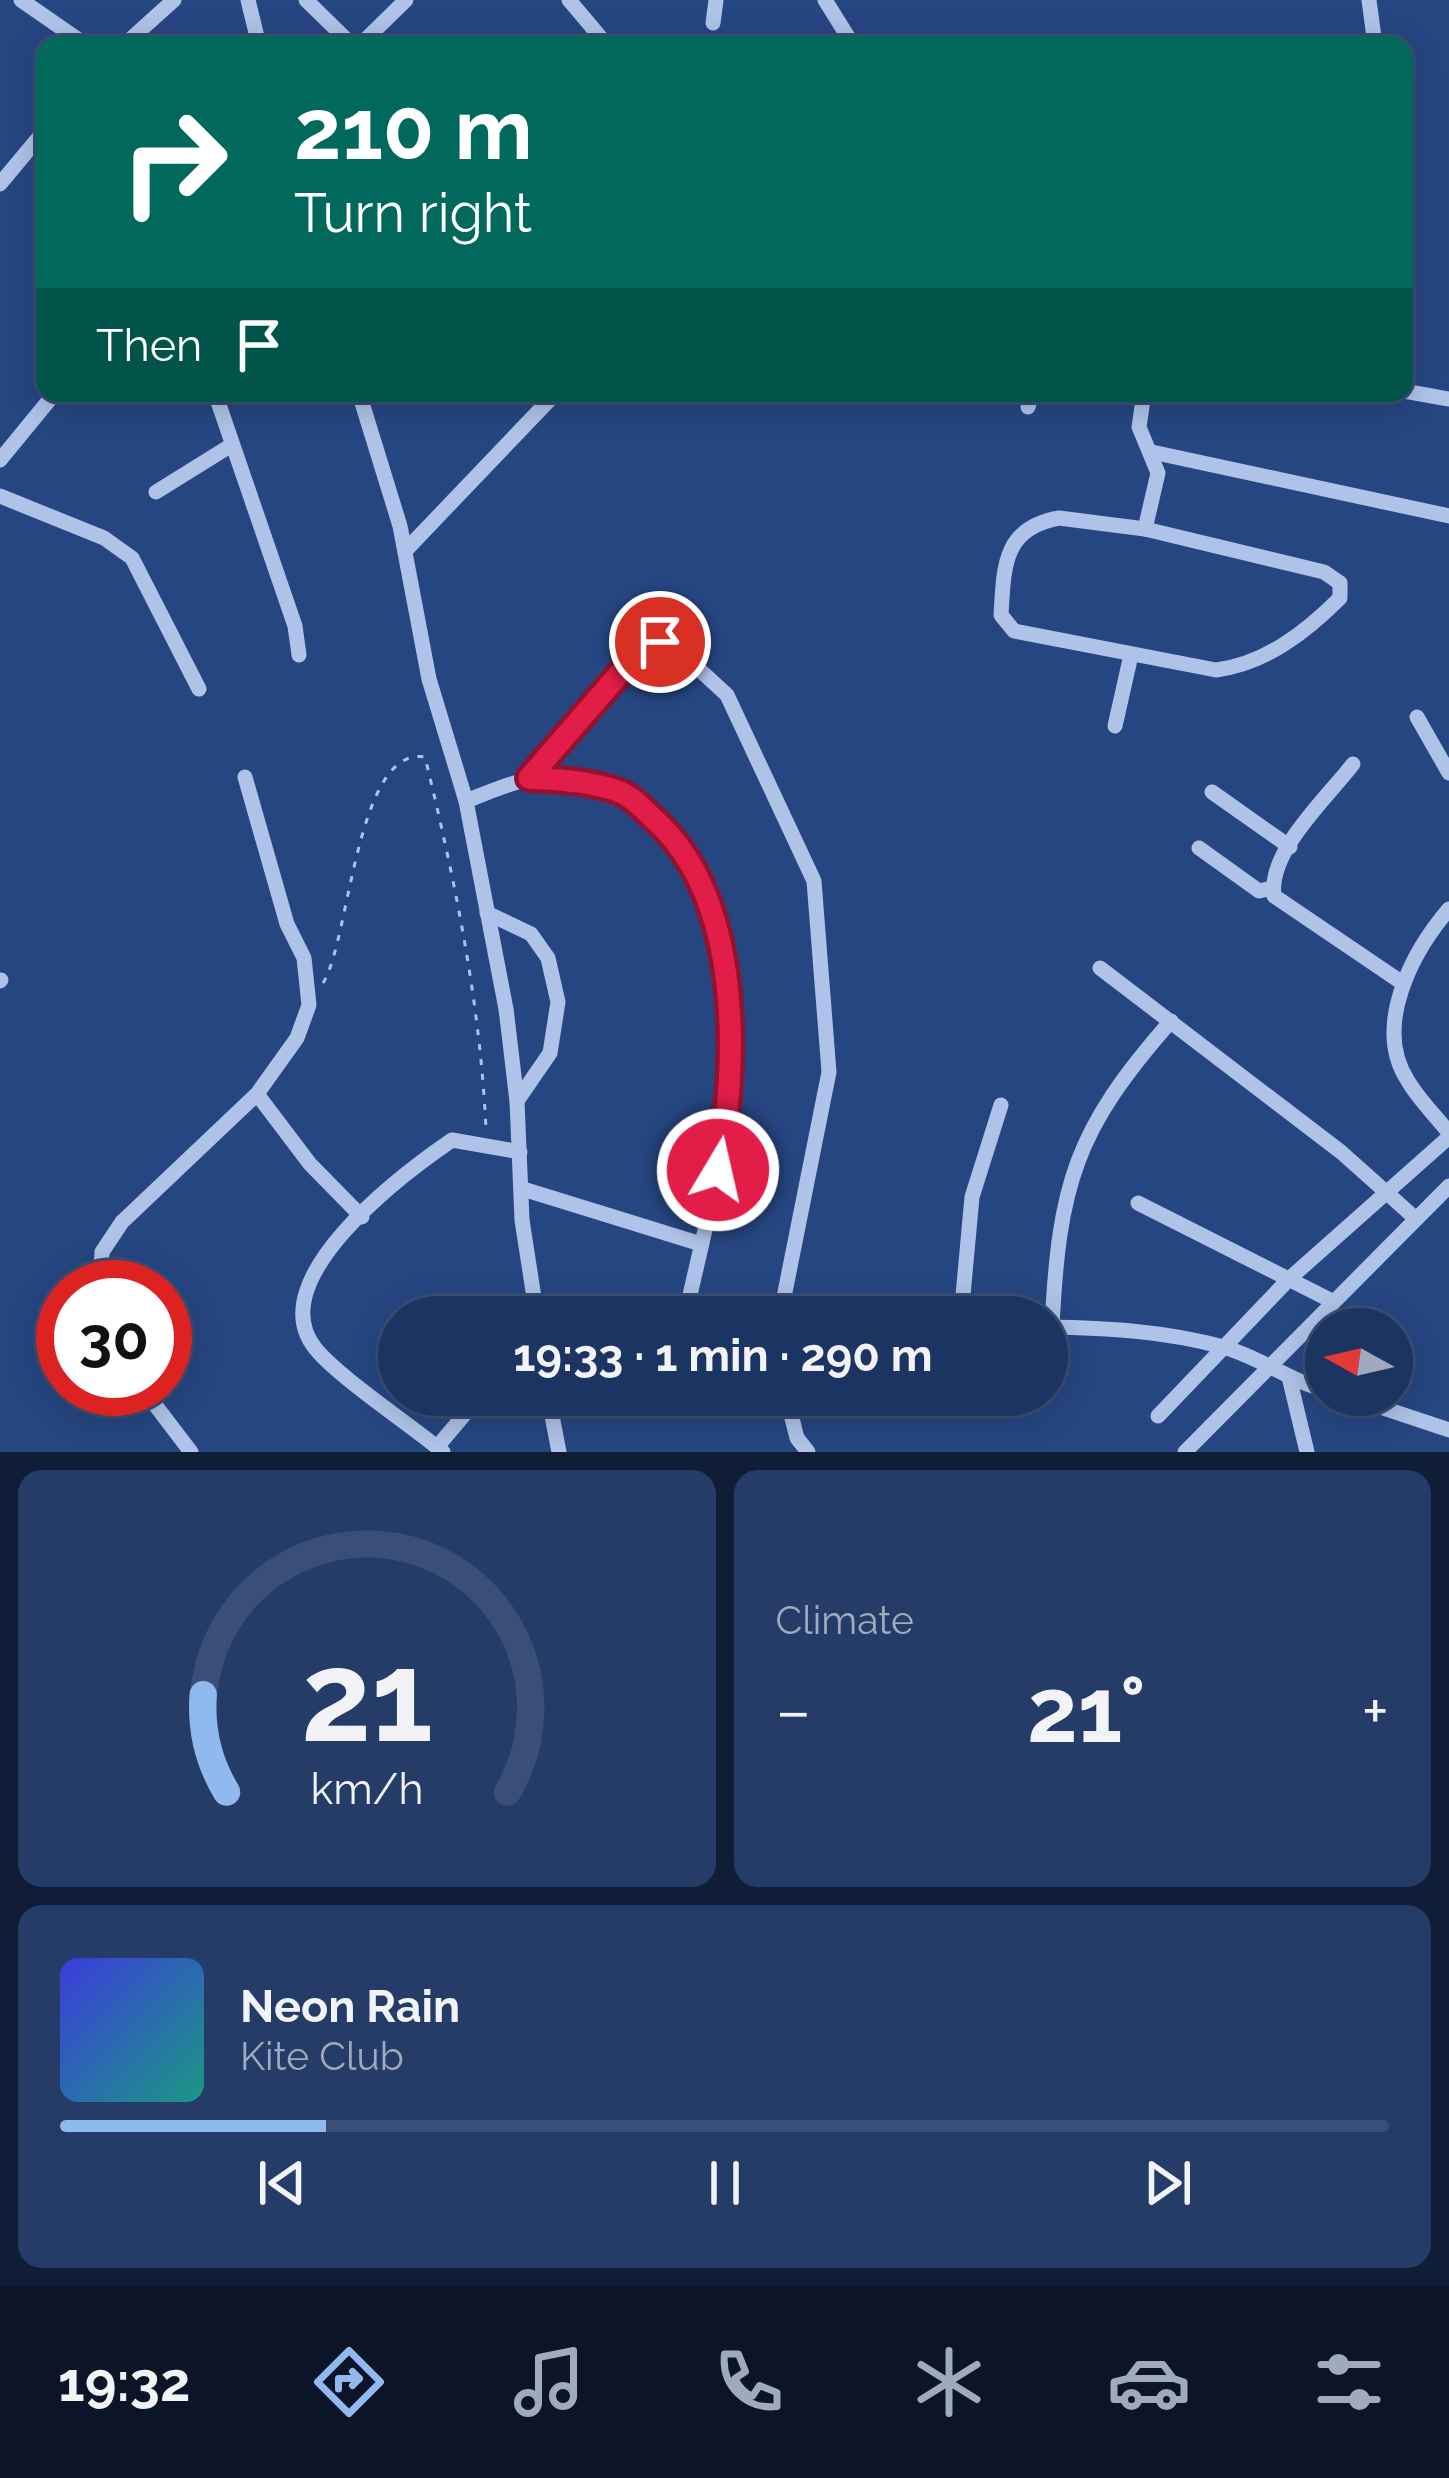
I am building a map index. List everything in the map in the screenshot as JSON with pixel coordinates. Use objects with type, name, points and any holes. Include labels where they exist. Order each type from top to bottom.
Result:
[{"type":"street","points":[[22,0],[73,36]]},
{"type":"street","points":[[134,36],[174,0]]},
{"type":"street","points":[[248,0],[258,36]]},
{"type":"street","points":[[306,0],[346,36]]},
{"type":"street","points":[[366,36],[406,0]]},
{"type":"street","points":[[569,0],[599,36]]},
{"type":"street","points":[[713,23],[716,0]]},
{"type":"street","points":[[825,0],[847,36]]},
{"type":"street","points":[[1370,0],[1374,36]]},
{"type":"street","points":[[0,184],[36,141]]},
{"type":"street","points":[[1413,393],[1449,399]]},
{"type":"street","points":[[0,460],[48,402]]},
{"type":"street","points":[[218,402],[296,626],[299,655]]},
{"type":"street","points":[[361,402],[405,550],[429,679],[466,801],[517,1101],[535,1296]]},
{"type":"street","points":[[405,550],[547,402]]},
{"type":"street","points":[[1143,402],[1139,427],[1158,473],[1145,529]]},
{"type":"street","points":[[155,492],[230,446]]},
{"type":"street","points":[[1152,452],[1449,516]]},
{"type":"street","points":[[0,496],[104,538],[132,558],[199,689]]},
{"type":"street","points":[[1059,518],[1145,529],[1324,572],[1340,583],[1340,598],[1277,649],[1242,667],[1216,670],[1014,632],[1001,615],[1004,569],[1017,537],[1032,523],[1059,518]]},
{"type":"street","points":[[529,778],[641,649],[660,642],[677,649],[727,695],[796,831],[814,881],[830,1072],[784,1296]]},
{"type":"street","points":[[1114,726],[1131,655]]},
{"type":"street","points":[[1417,717],[1449,773]]},
{"type":"street","points":[[1353,764],[1289,847],[1272,888],[1274,896],[1300,917],[1401,982]]},
{"type":"street","points":[[102,1260],[122,1222],[257,1094],[297,1038],[310,1005],[304,958],[287,924],[245,777]]},
{"type":"street","points":[[466,801],[529,778],[583,782],[625,793],[676,839],[711,898],[732,1067],[723,1143],[690,1296]]},
{"type":"street","points":[[1212,792],[1289,847]]},
{"type":"street","points":[[1199,848],[1259,891],[1272,888]]},
{"type":"street","points":[[1158,1416],[1289,1280],[1449,1135],[1405,1078],[1398,1056],[1401,982],[1426,936],[1449,909]]},
{"type":"street","points":[[487,913],[532,934],[548,958],[557,1002],[550,1053],[517,1101]]},
{"type":"street","points":[[1100,968],[1415,1218]]},
{"type":"street","points":[[1051,1296],[1056,1239],[1085,1140],[1105,1100],[1171,1021]]},
{"type":"street","points":[[257,1094],[310,1165],[362,1217]]},
{"type":"street","points":[[963,1296],[972,1197],[1000,1105]]},
{"type":"street","points":[[465,1416],[440,1449],[316,1349],[299,1319],[302,1292],[325,1254],[417,1164],[452,1140],[520,1152]]},
{"type":"street","points":[[1185,1452],[1449,1186]]},
{"type":"street","points":[[523,1189],[701,1244]]},
{"type":"street","points":[[1138,1204],[1332,1301]]},
{"type":"street","points":[[1068,1328],[1161,1334],[1227,1348],[1305,1385]]},
{"type":"street","points":[[1290,1382],[1306,1452]]},
{"type":"street","points":[[164,1416],[191,1452]]},
{"type":"street","points":[[552,1416],[560,1452]]},
{"type":"street","points":[[791,1416],[797,1438],[808,1452]]},
{"type":"street","points":[[1407,1416],[1449,1430]]},
{"type":"path","points":[[310,1005],[334,966],[353,859],[378,793],[395,762],[411,755],[425,758],[464,921],[482,1044],[487,1144]]},
{"type":"route","points":[[660,642],[641,649],[529,778],[583,782],[625,793],[676,839],[711,898],[732,1067],[718,1170]]}]
